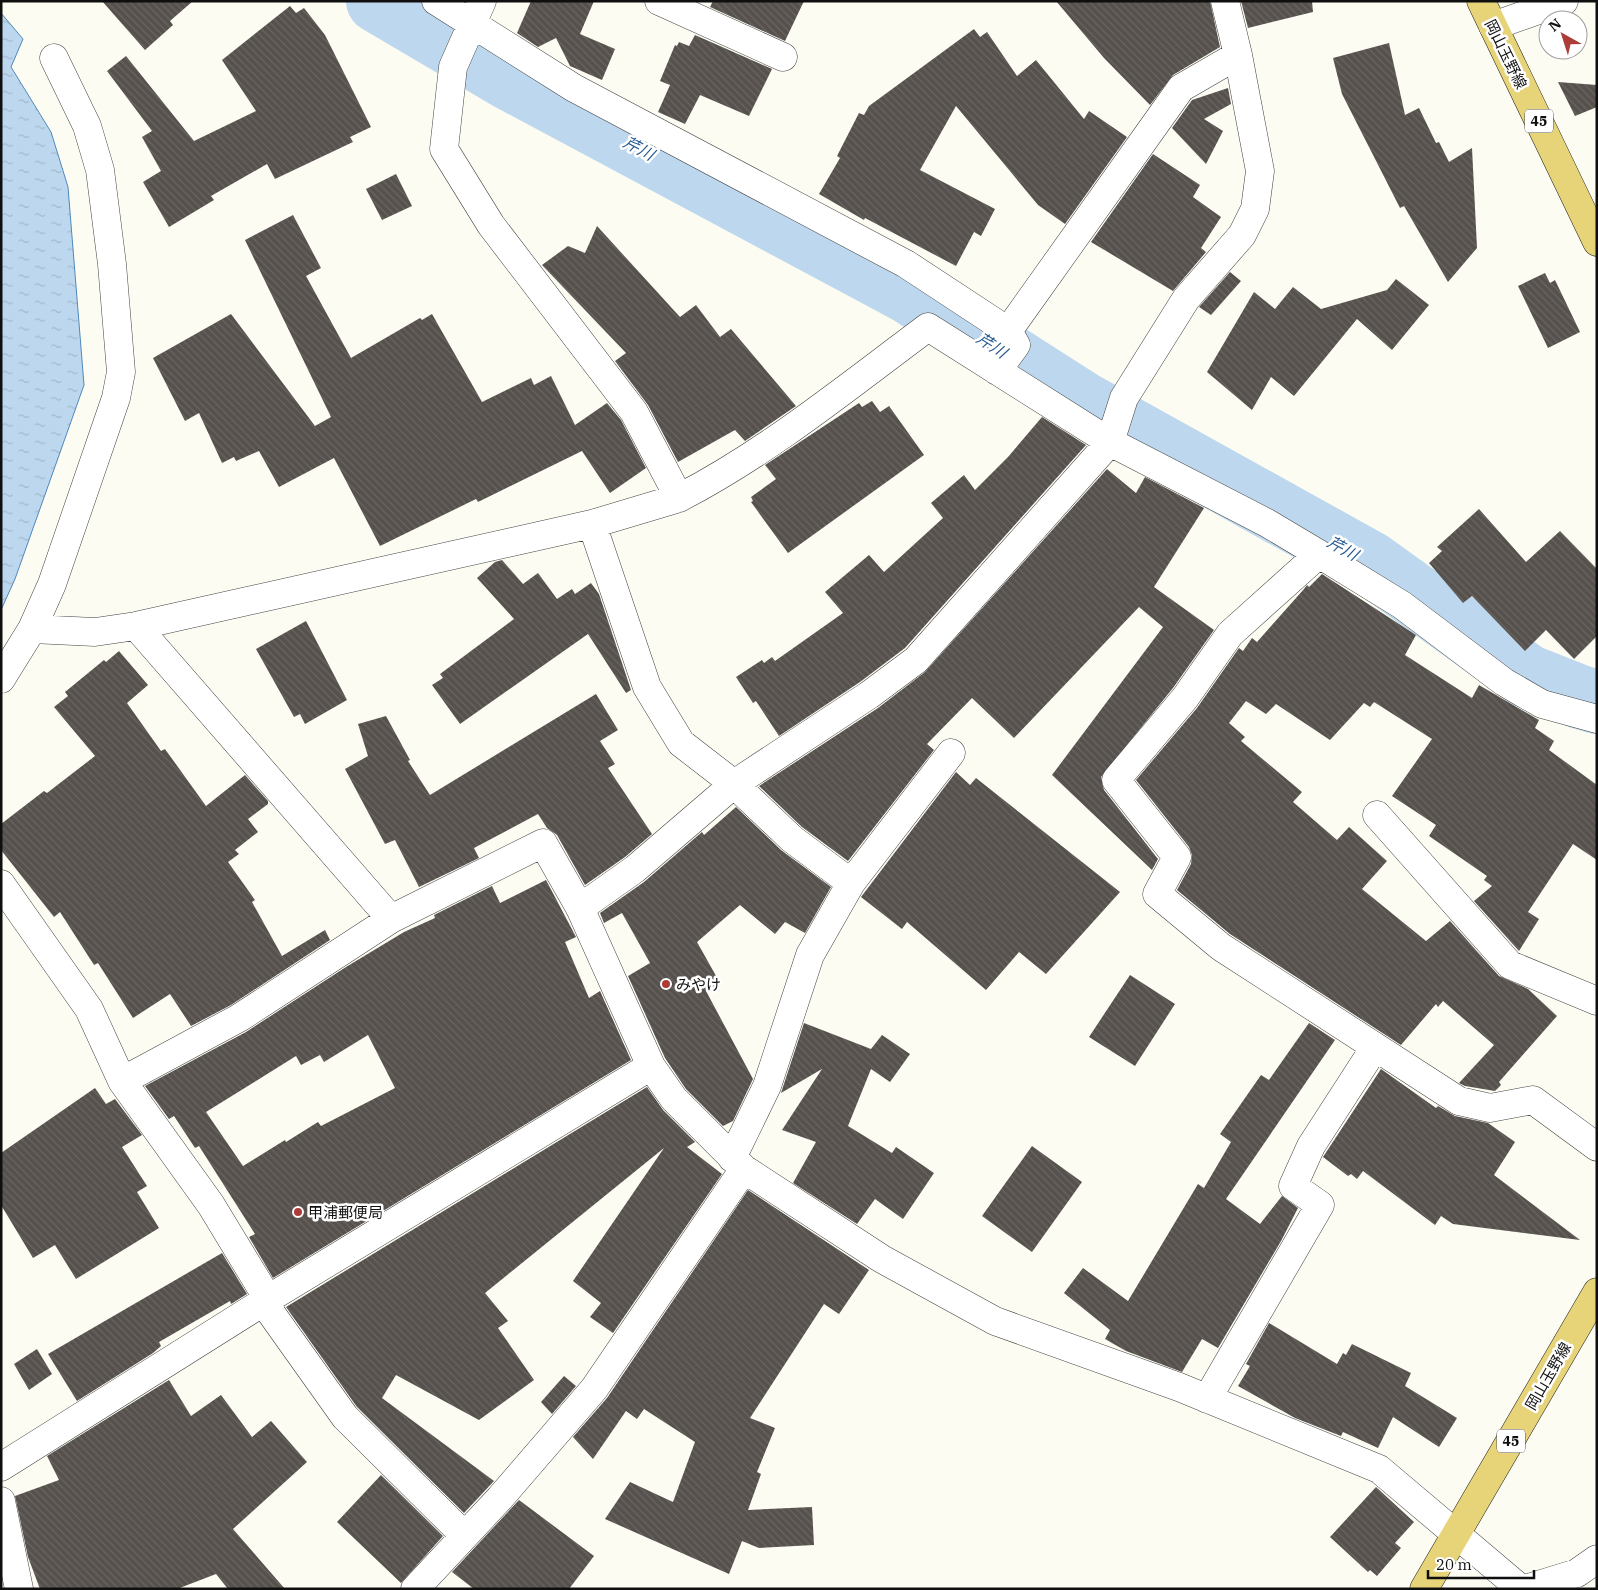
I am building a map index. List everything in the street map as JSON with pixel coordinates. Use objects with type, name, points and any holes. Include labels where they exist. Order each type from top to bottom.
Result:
[{"type":"main road","name":"岡山玉野線","points":[[1480,1],[1597,242]]},
{"type":"main road","name":"岡山玉野線","points":[[1424,1589],[1596,1294]]},
{"type":"street","points":[[436,1],[477,12],[574,88],[906,264],[1012,338]]},
{"type":"street","points":[[659,1],[783,57]]},
{"type":"street","points":[[580,908],[635,869],[734,784],[869,696],[916,660],[1110,442],[1124,398],[1186,299],[1242,235],[1256,209],[1260,171],[1238,55],[1225,1]]},
{"type":"street","points":[[1493,26],[1564,1]]},
{"type":"street","points":[[477,12],[453,66],[444,149],[491,225],[634,412],[679,498]]},
{"type":"street","points":[[997,371],[1012,338],[1181,88],[1238,55]]},
{"type":"street","points":[[1,679],[32,629],[52,584],[116,398],[121,372],[112,264],[100,170],[87,126],[54,58]]},
{"type":"street","points":[[32,629],[96,632],[136,626],[592,524],[679,498],[717,478],[772,441],[928,327],[1110,442],[1266,523],[1402,605],[1504,682],[1542,704],[1597,719]]},
{"type":"street","points":[[592,524],[647,687],[681,743],[734,784],[792,839],[851,883]]},
{"type":"street","points":[[1319,554],[1230,634],[1185,698],[1116,780],[1178,857],[1157,894],[1221,947],[1459,1101],[1490,1108],[1533,1100],[1597,1147]]},
{"type":"street","points":[[136,626],[391,920]]},
{"type":"street","points":[[415,1589],[500,1498],[594,1388],[738,1163],[767,1086],[810,955],[851,883],[951,753]]},
{"type":"street","points":[[1377,815],[1510,965],[1597,1001]]},
{"type":"street","points":[[122,1081],[239,1018],[391,920],[543,843],[580,908],[651,1066],[674,1099],[738,1163],[882,1259],[995,1320],[1207,1399],[1378,1470],[1521,1589]]},
{"type":"street","points":[[1,884],[88,1009],[122,1081],[211,1205],[268,1299],[271,1313],[345,1417],[464,1535]]},
{"type":"street","points":[[1207,1399],[1320,1205],[1293,1186],[1311,1146],[1375,1046]]},
{"type":"street","points":[[1,1467],[268,1299],[651,1066]]},
{"type":"street","points":[[1,1501],[19,1589]]},
{"type":"street","points":[[1525,1589],[1577,1573],[1597,1559]]},
{"type":"water","points":[[1,13],[23,39],[11,67],[51,132],[68,187],[84,385],[15,579],[1,610]]},
{"type":"building","points":[[102,1],[193,1],[170,21],[173,25],[145,50]]},
{"type":"building","points":[[531,1],[594,1],[580,34],[615,49],[602,80],[570,66],[556,38],[538,47],[517,33]]},
{"type":"building","points":[[713,1],[804,1],[785,41],[710,7]]},
{"type":"building","points":[[1056,1],[1210,1],[1220,47],[1173,75],[1150,105],[1104,58]]},
{"type":"building","points":[[1241,1],[1312,1],[1313,12],[1248,28]]},
{"type":"building","points":[[290,6],[296,13],[304,8],[325,35],[371,127],[350,137],[353,142],[275,179],[267,164],[211,196],[214,200],[169,227],[143,182],[161,171],[142,137],[152,131],[107,71],[126,56],[194,141],[256,111],[222,60]]},
{"type":"building","points":[[974,29],[980,37],[987,32],[1017,76],[1036,60],[1084,119],[1089,111],[1127,137],[1065,224],[1038,205],[956,106],[920,170],[995,209],[981,236],[974,232],[956,266],[865,218],[864,220],[819,194],[840,158],[837,156],[859,113],[864,115],[869,106]]},
{"type":"building","points":[[695,35],[772,69],[749,116],[700,95],[685,124],[658,112],[670,85],[660,81],[675,45],[677,46],[679,42],[689,46]]},
{"type":"building","points":[[1389,43],[1405,115],[1419,108],[1436,143],[1439,142],[1449,162],[1472,148],[1477,248],[1448,282],[1404,206],[1400,208],[1342,94],[1333,58]]},
{"type":"building","points":[[1558,82],[1597,85],[1597,107],[1575,116]]},
{"type":"building","points":[[1228,88],[1231,104],[1204,119],[1223,131],[1206,164],[1172,128],[1192,100]]},
{"type":"building","points":[[1153,154],[1200,185],[1193,197],[1221,217],[1201,248],[1206,252],[1173,291],[1091,242]]},
{"type":"building","points":[[396,174],[412,206],[382,220],[366,189]]},
{"type":"building","points":[[293,215],[321,268],[306,276],[351,358],[420,318],[422,320],[432,314],[482,402],[531,378],[534,385],[551,376],[575,425],[607,403],[621,420],[646,468],[610,493],[582,451],[478,502],[476,499],[380,546],[334,458],[279,487],[259,451],[236,461],[234,457],[222,463],[199,413],[185,421],[153,358],[231,314],[315,426],[331,417],[245,240]]},
{"type":"building","points":[[597,226],[680,317],[696,305],[720,337],[731,329],[796,406],[745,441],[735,430],[678,462],[648,405],[615,361],[626,353],[542,265],[568,246],[585,253]]},
{"type":"building","points":[[1230,272],[1241,281],[1211,315],[1199,307]]},
{"type":"building","points":[[1545,273],[1550,283],[1555,280],[1580,332],[1548,348],[1518,286]]},
{"type":"building","points":[[1396,279],[1429,305],[1392,350],[1357,319],[1294,396],[1271,377],[1252,410],[1207,372],[1254,292],[1275,309],[1293,287],[1321,309],[1387,290]]},
{"type":"building","points":[[872,401],[880,412],[889,406],[924,455],[788,553],[751,502],[753,501],[751,497],[776,479],[765,465],[859,403],[862,407]]},
{"type":"building","points":[[1042,417],[1086,445],[905,648],[860,682],[779,736],[756,701],[753,703],[736,677],[762,660],[764,663],[772,657],[775,661],[843,613],[825,592],[869,555],[884,572],[943,518],[931,503],[964,475],[975,490],[1008,457]]},
{"type":"building","points":[[1107,469],[1136,493],[1145,477],[1204,508],[1154,587],[1214,630],[1173,688],[1101,777],[1104,790],[1158,859],[1152,870],[1052,775],[1163,627],[1139,607],[1014,738],[972,698],[927,744],[934,750],[848,861],[802,827],[759,786],[878,708],[925,672]]},
{"type":"building","points":[[1479,509],[1526,562],[1560,531],[1597,569],[1597,636],[1574,659],[1546,630],[1525,651],[1472,596],[1463,603],[1429,563],[1442,551],[1437,547]]},
{"type":"building","points":[[502,560],[523,584],[538,573],[557,599],[572,589],[575,594],[591,583],[599,594],[631,690],[626,693],[588,634],[460,724],[432,685],[443,678],[440,674],[514,619],[477,578],[495,562]]},
{"type":"building","points":[[1322,574],[1416,635],[1405,655],[1472,698],[1479,685],[1539,720],[1535,728],[1554,741],[1549,750],[1597,785],[1597,860],[1573,844],[1528,912],[1539,919],[1519,951],[1474,901],[1492,886],[1484,880],[1487,876],[1429,836],[1436,825],[1392,796],[1432,739],[1374,702],[1370,707],[1364,703],[1330,740],[1276,704],[1266,714],[1246,701],[1229,723],[1245,737],[1241,741],[1302,792],[1293,802],[1337,840],[1349,827],[1387,861],[1362,889],[1426,941],[1450,921],[1499,976],[1528,989],[1557,1016],[1499,1082],[1501,1085],[1495,1091],[1465,1086],[1459,1083],[1494,1045],[1443,1001],[1438,1007],[1436,1004],[1401,1045],[1230,934],[1177,890],[1191,864],[1192,855],[1189,847],[1136,780],[1197,708],[1239,648],[1243,651],[1252,638],[1257,642],[1307,585],[1309,587]]},
{"type":"building","points":[[306,621],[347,700],[305,724],[300,714],[294,717],[256,649]]},
{"type":"building","points":[[119,651],[148,685],[127,703],[161,751],[165,749],[206,806],[245,775],[268,801],[268,804],[248,819],[258,832],[235,850],[239,854],[228,862],[255,900],[252,902],[282,956],[325,930],[330,940],[231,1005],[191,1026],[170,994],[133,1018],[98,963],[94,965],[60,912],[54,917],[1,850],[1,824],[44,791],[47,793],[95,756],[54,707],[68,696],[65,692],[104,660],[106,662]]},
{"type":"building","points":[[596,694],[618,730],[600,741],[615,764],[608,768],[652,834],[625,857],[585,885],[557,835],[547,828],[538,814],[474,848],[479,858],[419,887],[395,840],[385,844],[345,769],[368,756],[358,724],[386,716],[410,760],[408,761],[430,795]]},
{"type":"building","points":[[956,772],[970,785],[976,778],[1120,892],[1046,974],[1019,952],[986,990],[907,922],[902,929],[861,897]]},
{"type":"building","points":[[736,807],[781,850],[831,887],[805,933],[785,922],[775,934],[740,905],[697,942],[720,983],[706,991],[753,1079],[733,1121],[723,1126],[686,1089],[665,1058],[628,976],[650,963],[622,913],[604,923],[600,913],[644,882],[702,832],[704,835]]},
{"type":"building","points":[[546,880],[576,937],[565,942],[589,998],[600,991],[631,1060],[273,1278],[249,1237],[255,1234],[199,1146],[195,1148],[174,1116],[169,1119],[145,1086],[246,1032],[404,932],[435,918],[434,915],[492,886],[500,903]],"holes":[[[368,1035],[395,1088],[321,1126],[318,1122],[243,1166],[206,1112],[296,1056],[301,1065],[320,1055],[324,1062]]]},
{"type":"building","points":[[1130,975],[1175,1004],[1135,1066],[1089,1037]]},
{"type":"building","points":[[804,1023],[871,1049],[882,1035],[910,1054],[890,1082],[871,1069],[848,1126],[892,1153],[896,1147],[934,1173],[903,1219],[875,1199],[857,1224],[793,1183],[816,1142],[782,1130],[822,1069],[781,1093]]},
{"type":"building","points":[[1309,1023],[1335,1040],[1226,1199],[1260,1224],[1282,1196],[1298,1208],[1281,1241],[1218,1348],[1202,1339],[1182,1372],[1126,1351],[1105,1339],[1110,1330],[1064,1293],[1083,1268],[1128,1301],[1198,1184],[1204,1188],[1231,1142],[1220,1134],[1261,1075],[1269,1080]]},
{"type":"building","points":[[1381,1069],[1436,1108],[1438,1106],[1455,1116],[1488,1123],[1515,1142],[1494,1175],[1580,1240],[1453,1224],[1441,1216],[1435,1225],[1363,1171],[1357,1179],[1351,1174],[1348,1176],[1323,1157]]},
{"type":"building","points":[[647,1087],[663,1110],[695,1142],[687,1147],[722,1174],[613,1333],[590,1317],[601,1303],[573,1281],[664,1148],[485,1293],[508,1321],[498,1328],[534,1380],[479,1420],[396,1375],[382,1398],[494,1481],[464,1513],[357,1407],[286,1307]]},
{"type":"building","points":[[95,1088],[106,1104],[115,1099],[142,1135],[122,1147],[147,1186],[137,1192],[159,1228],[76,1279],[55,1245],[33,1258],[1,1205],[1,1153]]},
{"type":"building","points":[[1032,1146],[1082,1182],[1032,1252],[982,1216]]},
{"type":"building","points":[[748,1190],[869,1270],[839,1314],[824,1304],[750,1418],[775,1428],[757,1472],[761,1474],[748,1510],[812,1507],[814,1545],[759,1548],[742,1541],[729,1574],[605,1519],[630,1482],[673,1502],[695,1442],[644,1409],[637,1419],[626,1411],[593,1459],[573,1437],[607,1398]]},
{"type":"building","points":[[222,1253],[247,1294],[231,1304],[230,1301],[159,1342],[161,1346],[153,1353],[77,1401],[48,1354]]},
{"type":"building","points":[[1269,1323],[1337,1364],[1343,1353],[1346,1355],[1352,1344],[1411,1373],[1405,1386],[1457,1418],[1439,1447],[1393,1417],[1378,1448],[1343,1432],[1341,1436],[1295,1418],[1238,1386],[1250,1366],[1246,1364]]},
{"type":"building","points":[[37,1349],[52,1374],[29,1390],[14,1364]]},
{"type":"building","points":[[564,1376],[576,1386],[552,1414],[541,1402]]},
{"type":"building","points":[[169,1380],[191,1416],[221,1395],[252,1437],[271,1421],[307,1462],[233,1529],[285,1589],[228,1589],[216,1574],[177,1589],[40,1589],[28,1557],[15,1496],[59,1480],[47,1456]]},
{"type":"building","points":[[381,1475],[443,1536],[401,1583],[337,1522]]},
{"type":"building","points":[[1376,1487],[1414,1522],[1395,1543],[1401,1548],[1377,1576],[1370,1570],[1368,1572],[1330,1537]]},
{"type":"building","points":[[519,1500],[594,1556],[569,1589],[474,1589],[452,1572]]},
{"type":"waterway","name":"芹川","points":[[378,1],[507,77],[909,292],[1082,403],[1370,563],[1527,676],[1597,702]]},
{"type":"place","name":"みやけ","points":[[666,984]]},
{"type":"place","name":"甲浦郵便局","points":[[298,1212]]}]
